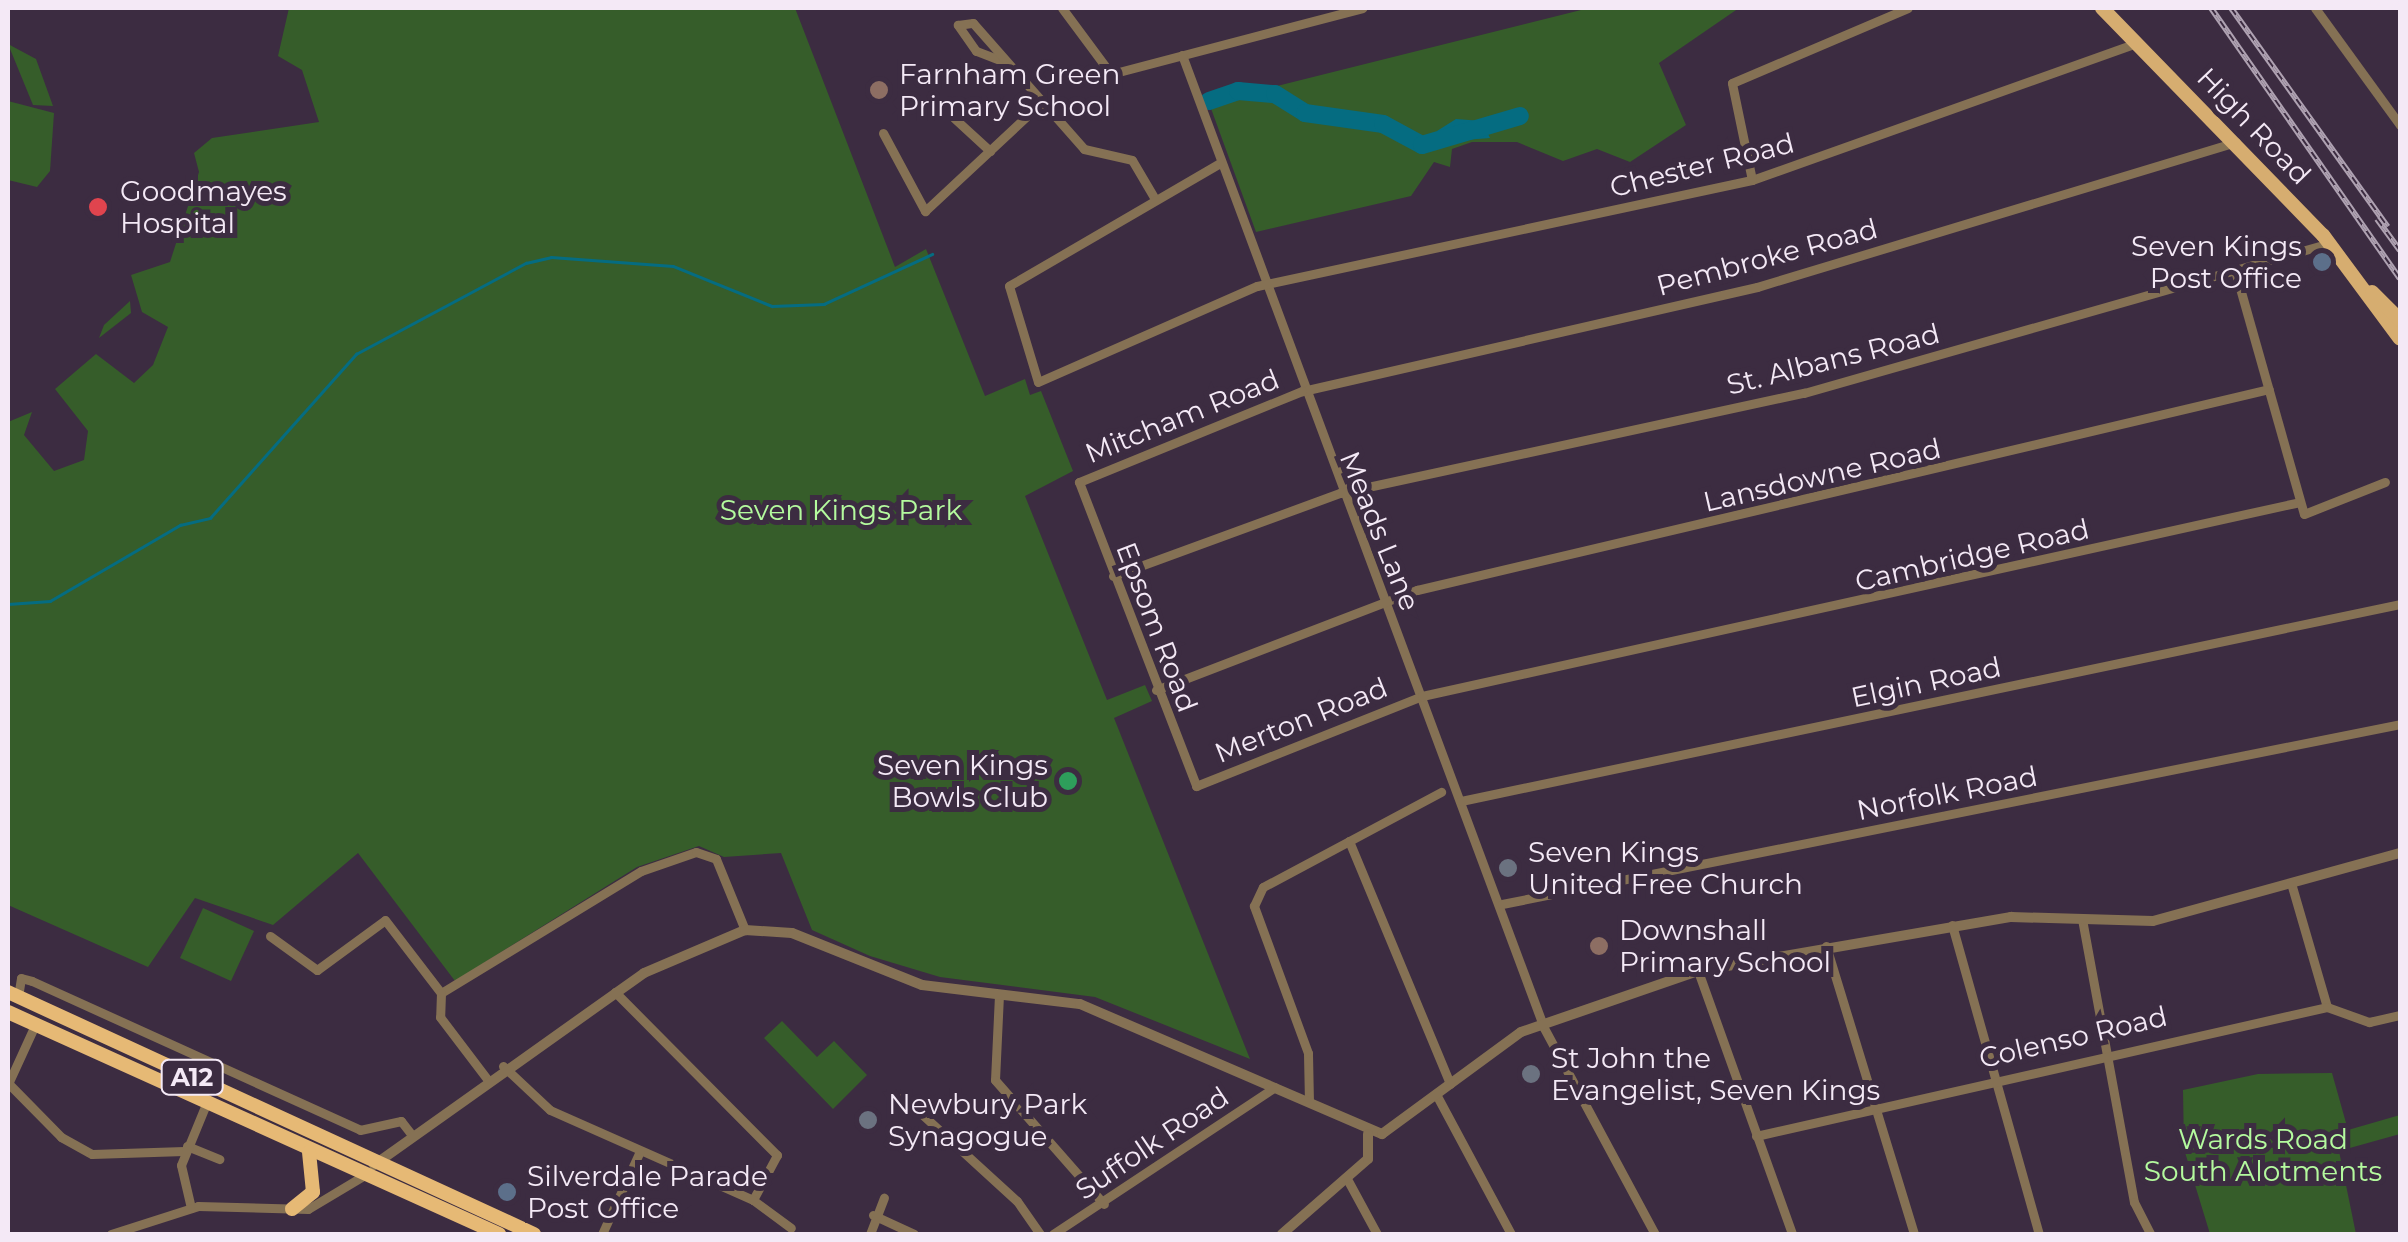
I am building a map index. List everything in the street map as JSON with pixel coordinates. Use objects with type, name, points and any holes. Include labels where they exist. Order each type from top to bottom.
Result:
[{"type":"highway","name":"A12","points":[[12,994],[534,1234]]},
{"type":"highway","name":"A12","points":[[8,1012],[309,1152],[499,1234]]},
{"type":"highway","points":[[292,1210],[313,1192],[309,1152]]},
{"type":"main road","name":"High Road","points":[[2102,8],[2330,243],[2400,339]]},
{"type":"main road","name":"High Road","points":[[2364,286],[2400,320]]},
{"type":"street","points":[[1062,8],[1112,74],[1362,8]]},
{"type":"street","points":[[1752,180],[1732,83],[1908,8]]},
{"type":"street","points":[[2315,8],[2400,125]]},
{"type":"street","points":[[1005,62],[976,51],[958,25],[973,23],[1084,149],[1132,160],[1155,199],[1220,163]]},
{"type":"street","name":"Chester Road","points":[[1155,199],[1006,290],[1038,382],[1264,285],[1752,180],[2137,43]]},
{"type":"street","name":"Meads Lane","points":[[1182,55],[1340,493],[1502,904],[1543,1021],[1655,1234]]},
{"type":"street","points":[[882,133],[924,211],[1042,102]]},
{"type":"street","points":[[954,118],[990,151]]},
{"type":"street","name":"Pembroke Road","points":[[1302,391],[1757,287],[2236,142]]},
{"type":"street","name":"St. Albans Road","points":[[1113,576],[1340,493],[1804,393],[2236,274],[2330,243]]},
{"type":"street","points":[[2236,274],[2300,502]]},
{"type":"street","name":"Lansdowne Road","points":[[1156,690],[1383,600],[2270,389]]},
{"type":"street","name":"Mitcham Road","points":[[1079,482],[1302,391]]},
{"type":"street","name":"Epsom Road","points":[[1079,482],[1196,786]]},
{"type":"street","name":"Cambridge Road","points":[[1422,696],[2300,502],[2304,514],[2386,482]]},
{"type":"street","name":"Elgin Road","points":[[1461,801],[2400,604]]},
{"type":"street","name":"Merton Road","points":[[1196,786],[1422,696]]},
{"type":"street","name":"Norfolk Road","points":[[1502,904],[2400,724]]},
{"type":"street","points":[[1308,1102],[1308,1052],[1254,906],[1263,888],[1441,792]]},
{"type":"street","points":[[1349,841],[1450,1084]]},
{"type":"street","points":[[441,993],[641,872],[696,852],[716,859],[745,930]]},
{"type":"street","points":[[116,1234],[191,1208],[292,1210],[324,1203],[364,1176],[376,1162],[486,1078],[615,992],[683,950],[745,930],[792,934],[922,984],[1080,1004],[1276,1086],[1368,1134],[1388,1132],[1543,1021],[1698,971],[1952,925],[2082,918],[2153,921],[2400,853]]},
{"type":"street","points":[[2290,884],[2327,1007]]},
{"type":"street","points":[[2082,918],[2134,1202],[2150,1234]]},
{"type":"street","points":[[270,936],[317,970],[385,920],[441,993],[440,1017],[486,1078]]},
{"type":"street","points":[[1952,925],[2038,1234]]},
{"type":"street","points":[[1826,946],[1914,1234]]},
{"type":"street","points":[[1698,971],[1792,1234]]},
{"type":"street","points":[[12,994],[20,978],[360,1130],[401,1121],[412,1135]]},
{"type":"street","points":[[615,992],[777,1155],[753,1200]]},
{"type":"street","points":[[999,994],[995,1080],[1104,1204]]},
{"type":"street","name":"Colenso Road","points":[[1756,1136],[2107,1050],[2327,1007],[2369,1022],[2400,1014]]},
{"type":"street","points":[[35,1025],[8,1083],[61,1137],[92,1154],[185,1149],[220,1159]]},
{"type":"street","points":[[503,1066],[550,1110],[753,1200],[791,1228]]},
{"type":"street","name":"Suffolk Road","points":[[1053,1234],[1104,1204],[1276,1086]]},
{"type":"street","points":[[903,1096],[1017,1201],[1040,1234]]},
{"type":"street","points":[[1437,1096],[1511,1234]]},
{"type":"street","points":[[191,1208],[185,1149],[206,1104]]},
{"type":"street","points":[[1282,1234],[1368,1159],[1368,1134]]},
{"type":"street","points":[[602,1234],[640,1152]]},
{"type":"street","points":[[1346,1177],[1376,1234]]},
{"type":"street","points":[[870,1234],[884,1198]]},
{"type":"street","points":[[874,1216],[914,1234]]},
{"type":"green space","name":"Seven Kings Park","points":[[289,8],[795,8],[895,267],[926,249],[985,396],[1025,379],[1030,395],[1041,391],[1073,471],[1025,496],[1107,700],[1145,685],[1152,701],[1114,718],[1250,1059],[1095,997],[940,977],[870,956],[812,930],[781,853],[724,857],[699,846],[637,867],[455,981],[358,853],[273,925],[195,898],[148,967],[8,905],[8,422],[32,412],[24,435],[54,471],[84,460],[88,431],[55,389],[96,354],[134,383],[153,365],[168,327],[142,312],[131,275],[170,262],[199,172],[194,153],[212,138],[319,122],[302,70],[278,56]]},
{"type":"green space","points":[[1589,8],[1739,8],[1659,63],[1686,125],[1630,162],[1597,149],[1563,161],[1517,142],[1472,142],[1452,149],[1450,167],[1434,162],[1411,196],[1256,232],[1209,103]]},
{"type":"green space","points":[[8,44],[36,59],[53,106],[33,105]]},
{"type":"green space","points":[[8,101],[54,113],[50,171],[37,187],[8,180]]},
{"type":"green space","points":[[130,301],[131,313],[99,338],[104,325]]},
{"type":"green space","points":[[203,908],[254,931],[231,981],[180,958]]},
{"type":"green space","points":[[782,1021],[817,1057],[834,1041],[867,1075],[833,1109],[764,1038]]},
{"type":"green space","name":"Wards Road South Alotments","points":[[2332,1073],[2348,1130],[2400,1115],[2400,1134],[2339,1151],[2356,1234],[2210,1234],[2184,1149],[2183,1090],[2258,1074]]},
{"type":"water","points":[[1456,119],[1482,121],[1490,138],[1440,142],[1437,131]]},
{"type":"waterway","points":[[1209,101],[1238,91],[1275,94],[1305,113],[1383,124],[1422,145],[1520,116]]},
{"type":"waterway","points":[[8,604],[50,601],[180,525],[210,518],[356,354],[526,263],[551,257],[673,266],[772,306],[824,304],[932,254]]},
{"type":"railway","points":[[2211,8],[2400,279]]},
{"type":"railway","points":[[2231,8],[2388,227]]},
{"type":"railway","points":[[2377,219],[2400,251]]},
{"type":"place","name":"Farnham Green Primary School","points":[[879,90]]},
{"type":"place","name":"Goodmayes Hospital","points":[[98,207]]},
{"type":"place","name":"Seven Kings Post Office","points":[[2322,262]]},
{"type":"place","name":"Seven Kings Bowls Club","points":[[1068,781]]},
{"type":"place","name":"Seven Kings United Free Church","points":[[1508,868]]},
{"type":"place","name":"Downshall Primary School","points":[[1599,946]]},
{"type":"place","name":"St John the Evangelist, Seven Kings","points":[[1531,1074]]},
{"type":"place","name":"Newbury Park Synagogue","points":[[868,1120]]},
{"type":"place","name":"Silverdale Parade Post Office","points":[[507,1192]]}]
